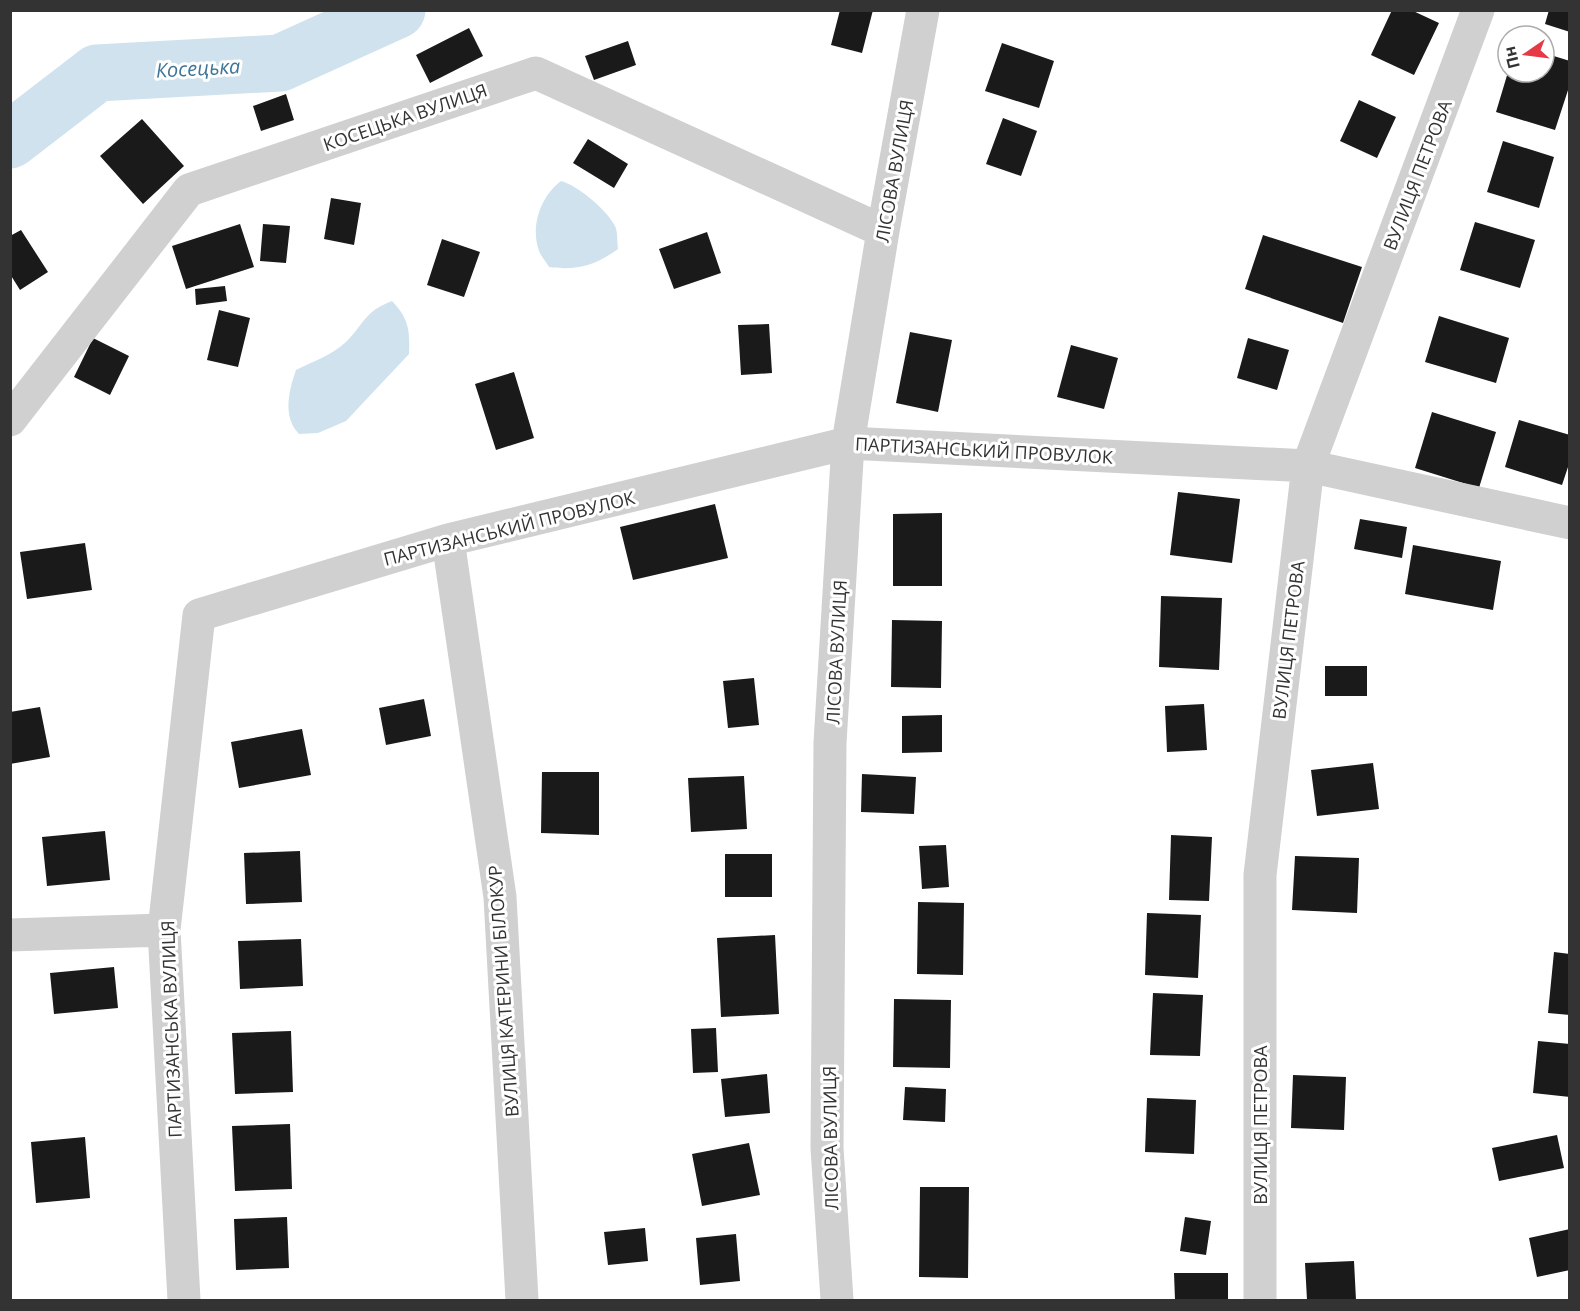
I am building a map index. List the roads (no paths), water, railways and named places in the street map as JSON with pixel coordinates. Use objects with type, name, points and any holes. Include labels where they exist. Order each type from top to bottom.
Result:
[{"type":"street","name":"ЛІСОВА ВУЛИЦЯ","points":[[837,1300],[827,1148],[830,743],[848,443],[923,10]]},
{"type":"street","name":"ВУЛИЦЯ ПЕТРОВА","points":[[1260,1300],[1260,875],[1308,466],[1478,10]]},
{"type":"street","name":"КОСЕЦЬКА ВУЛИЦЯ","points":[[10,420],[189,190],[536,73],[883,231]]},
{"type":"street","name":"ПАРТИЗАНСЬКИЙ ПРОВУЛОК","points":[[199,615],[448,540],[848,443],[1308,466],[1569,523]]},
{"type":"street","name":"ВУЛИЦЯ КАТЕРИНИ БІЛОКУР","points":[[448,540],[500,897],[522,1300]]},
{"type":"street","name":"ПАРТИЗАНСЬКА ВУЛИЦЯ","points":[[184,1300],[164,930],[199,615]]},
{"type":"street","points":[[10,935],[164,930]]},
{"type":"water","points":[[561,181],[583,193],[611,220],[616,228],[618,249],[586,266],[549,267],[539,251],[537,222],[543,203]]},
{"type":"water","points":[[392,301],[407,325],[409,354],[346,421],[318,433],[299,434],[290,420],[288,403],[296,370],[340,347],[370,314]]},
{"type":"waterway","name":"Косецька","points":[[10,140],[97,73],[280,63],[397,10]]}]
